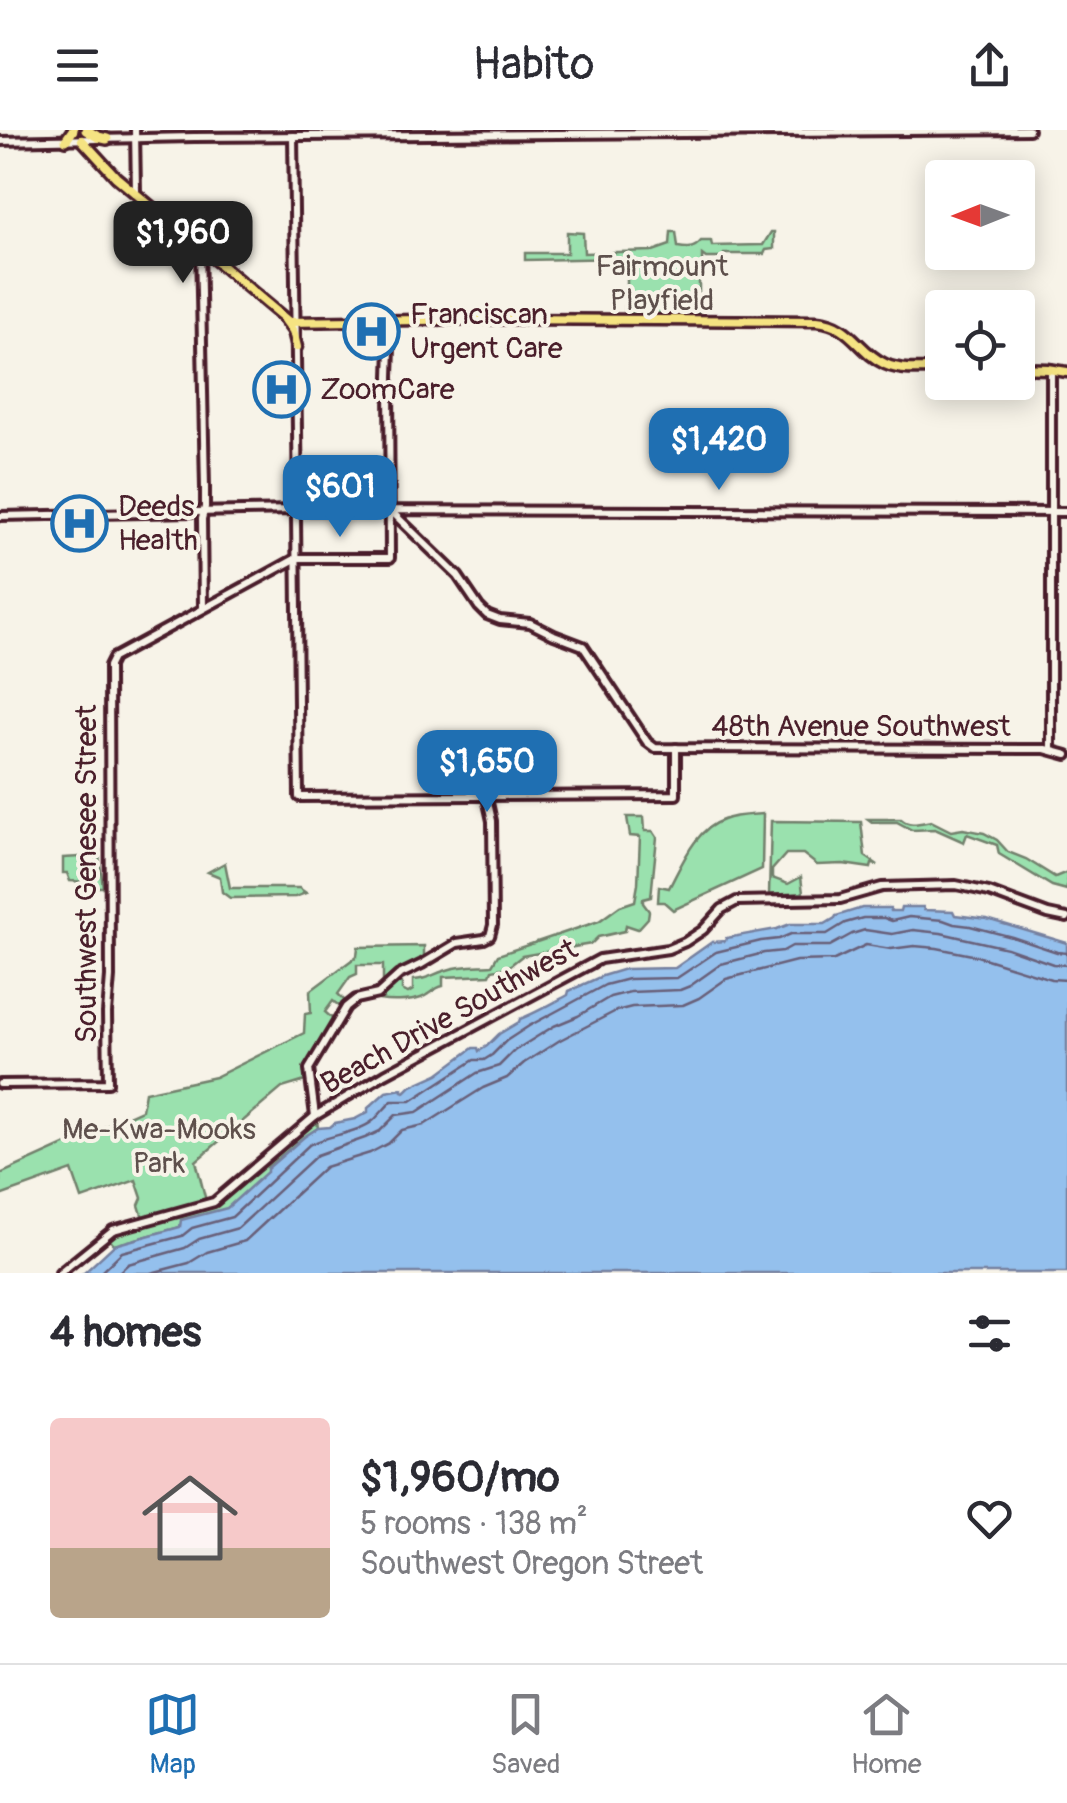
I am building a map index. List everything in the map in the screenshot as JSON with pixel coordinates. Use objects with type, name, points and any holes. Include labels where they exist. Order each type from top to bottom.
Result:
[{"type":"highway","points":[[66,140],[81,133],[108,139]]},
{"type":"main road","points":[[81,133],[122,180],[136,181],[145,200],[285,320],[298,347]]},
{"type":"main road","points":[[285,320],[817,320],[838,326],[888,366],[925,368]]},
{"type":"main road","points":[[1035,368],[1067,372]]},
{"type":"street","points":[[108,139],[135,134],[1028,130]]},
{"type":"street","points":[[135,134],[136,181]]},
{"type":"street","points":[[293,136],[298,347],[299,797],[676,795],[676,748]]},
{"type":"street","points":[[0,141],[66,140]]},
{"type":"street","points":[[200,246],[203,608],[296,558],[390,558],[392,320]]},
{"type":"street","points":[[1050,750],[1052,369]]},
{"type":"street","points":[[0,516],[297,510],[1067,512]]},
{"type":"street","name":"48th Avenue Southwest","points":[[391,511],[458,576],[478,607],[488,615],[503,621],[530,622],[554,636],[584,646],[647,742],[655,748],[1050,750],[1067,754]]},
{"type":"street","name":"Southwest Genesee Street","points":[[0,1084],[108,1083],[109,666],[117,654],[203,608]]},
{"type":"street","points":[[316,1116],[309,1069],[346,1007],[356,999],[378,994],[402,972],[457,944],[489,937],[492,821],[487,797]]},
{"type":"street","name":"Beach Drive Southwest","points":[[60,1273],[113,1230],[214,1202],[316,1116],[388,1072],[600,958],[668,949],[685,942],[737,901],[840,900],[882,886],[956,885],[1067,918]]},
{"type":"green space","name":"Fairmount Playfield","points":[[567,232],[583,233],[584,253],[653,251],[670,245],[671,232],[676,232],[678,247],[688,248],[701,241],[711,241],[712,246],[763,245],[774,232],[774,249],[764,254],[724,254],[723,258],[702,255],[699,315],[625,315],[625,301],[630,301],[626,258],[525,260],[525,253],[567,253]]},
{"type":"green space","points":[[763,814],[762,869],[673,910],[658,902],[659,886],[669,888],[690,848],[705,831],[728,818]]},
{"type":"green space","points":[[627,817],[644,817],[645,831],[653,831],[657,837],[651,897],[643,899],[648,918],[638,929],[626,925],[625,931],[598,937],[591,944],[522,956],[508,967],[492,970],[490,975],[443,977],[443,986],[424,997],[379,1000],[397,981],[408,993],[413,990],[413,980],[458,967],[492,965],[498,955],[599,921],[635,901],[640,837],[630,836]]},
{"type":"green space","points":[[868,819],[901,819],[911,824],[931,821],[951,831],[984,833],[1008,852],[1055,877],[1067,872],[1067,890],[1052,886],[999,854],[997,845],[967,834],[964,842],[935,829],[912,830],[897,822]]},
{"type":"green space","points":[[771,821],[861,822],[865,856],[878,865],[817,865],[803,854],[786,854],[772,870],[772,878],[788,884],[801,877],[803,893],[769,895]]},
{"type":"green space","points":[[99,856],[103,887],[70,881],[67,873],[63,873],[63,858]]},
{"type":"green space","points":[[225,863],[230,888],[299,888],[306,893],[295,897],[230,898],[222,892],[220,877],[208,872]]},
{"type":"green space","name":"Me-Kwa-Mooks Park","points":[[424,946],[424,958],[383,984],[383,965],[357,965],[357,974],[350,977],[338,994],[347,1003],[342,1008],[333,1001],[325,1012],[334,1020],[305,1070],[305,1081],[282,1088],[196,1161],[206,1201],[143,1218],[136,1180],[82,1199],[72,1170],[0,1196],[0,1174],[142,1110],[145,1092],[215,1077],[304,1033],[305,1014],[311,1013],[310,991],[357,956],[358,947]]},
{"type":"green space","points":[[317,1120],[318,1128],[267,1168],[268,1172],[227,1209],[182,1220],[180,1227],[114,1245],[108,1238],[213,1207]]},
{"type":"water","points":[[901,907],[953,911],[955,915],[987,919],[1067,943],[1067,1273],[84,1273],[114,1245],[180,1227],[181,1220],[227,1208],[318,1128],[355,1119],[368,1112],[386,1092],[405,1092],[473,1048],[479,1051],[487,1046],[520,1019],[602,976],[625,969],[675,968],[712,942],[726,938],[790,924],[825,924],[862,908],[900,911]]},
{"type":"place","name":"Franciscan Urgent Care","points":[[371,331]]},
{"type":"place","name":"ZoomCare","points":[[281,389]]},
{"type":"place","name":"Deeds Health","points":[[79,523]]}]
